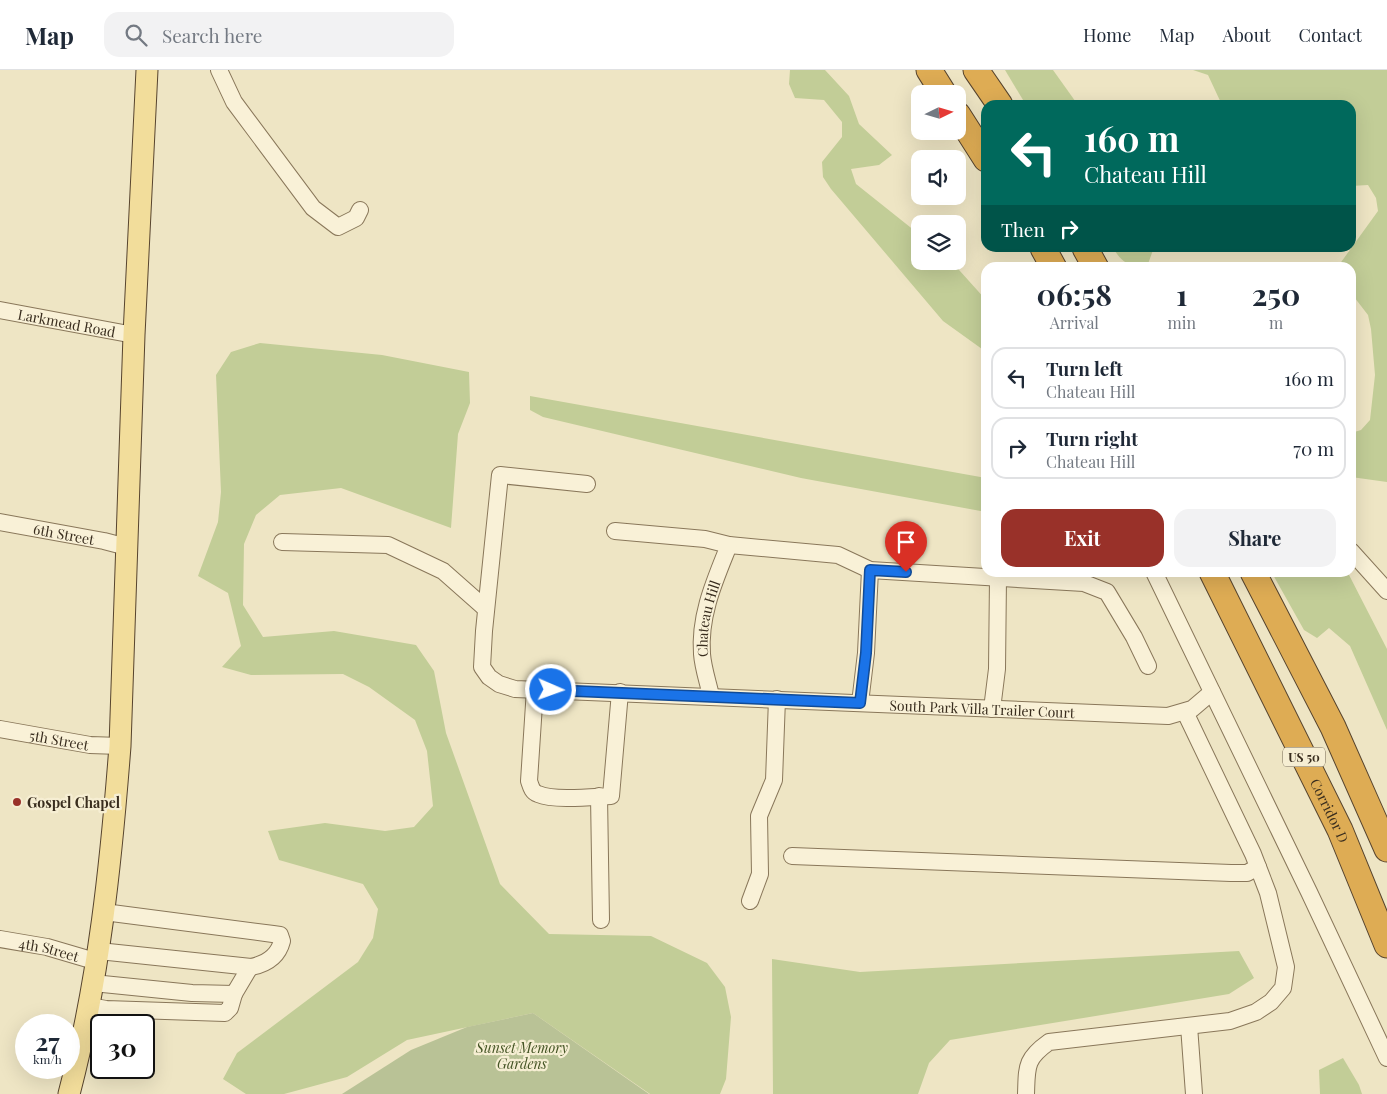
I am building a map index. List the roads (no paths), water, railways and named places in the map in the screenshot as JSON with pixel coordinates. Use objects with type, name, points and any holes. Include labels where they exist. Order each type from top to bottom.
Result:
[{"type":"highway","points":[[929,70],[938,85]]},
{"type":"highway","points":[[976,70],[997,100]]},
{"type":"highway","points":[[966,128],[981,152]]},
{"type":"highway","name":"Corridor D","points":[[1214,577],[1340,830],[1387,945]]},
{"type":"highway","name":"US 50","points":[[1256,577],[1333,727],[1387,849]]},
{"type":"main road","points":[[69,1094],[94,983],[115,812],[120,746],[134,335],[147,70]]},
{"type":"street","points":[[219,70],[234,102],[313,208],[338,226],[356,218],[360,210]]},
{"type":"street","name":"Larkmead Road","points":[[0,310],[134,335]]},
{"type":"street","points":[[486,609],[500,475],[587,484]]},
{"type":"street","name":"6th Street","points":[[0,522],[127,547]]},
{"type":"street","points":[[615,531],[705,539],[729,545],[838,555],[870,570],[981,577]]},
{"type":"street","points":[[282,542],[388,545],[443,571],[486,609]]},
{"type":"street","name":"Chateau Hill","points":[[711,696],[702,656],[701,628],[708,599],[729,545]]},
{"type":"street","points":[[1356,557],[1387,591]]},
{"type":"street","points":[[860,703],[866,653],[870,570]]},
{"type":"street","points":[[982,577],[1084,583],[1107,592],[1134,637],[1148,666]]},
{"type":"street","points":[[1156,577],[1387,1058]]},
{"type":"street","points":[[992,709],[997,669],[998,578]]},
{"type":"street","name":"South Park Villa Trailer Court","points":[[486,609],[482,667],[489,677],[499,684],[516,689],[1168,716],[1192,710],[1212,692]]},
{"type":"street","points":[[535,689],[529,781],[532,791],[538,794],[562,798],[611,796],[620,692]]},
{"type":"street","points":[[750,901],[760,874],[759,816],[774,780],[777,699]]},
{"type":"street","points":[[1026,1094],[1027,1066],[1036,1051],[1048,1042],[1230,1021],[1256,1012],[1271,1002],[1283,988],[1286,967],[1268,893],[1258,867],[1185,712]]},
{"type":"street","name":"5th Street","points":[[0,729],[90,745],[120,746]]},
{"type":"street","points":[[599,796],[602,920]]},
{"type":"street","points":[[792,856],[1230,873],[1247,873],[1258,867]]},
{"type":"street","points":[[89,1006],[106,1009],[225,1013],[230,1008],[234,994],[250,967],[268,962],[277,954],[282,941],[280,935],[104,912]]},
{"type":"street","name":"4th Street","points":[[0,939],[98,956],[250,967]]},
{"type":"street","points":[[94,983],[192,993],[234,994]]},
{"type":"street","points":[[1189,1026],[1194,1094]]},
{"type":"place","name":"Gospel Chapel","points":[[17,802]]},
{"type":"park label","name":"Sunset Memory Gardens","points":[[522,1056]]}]
